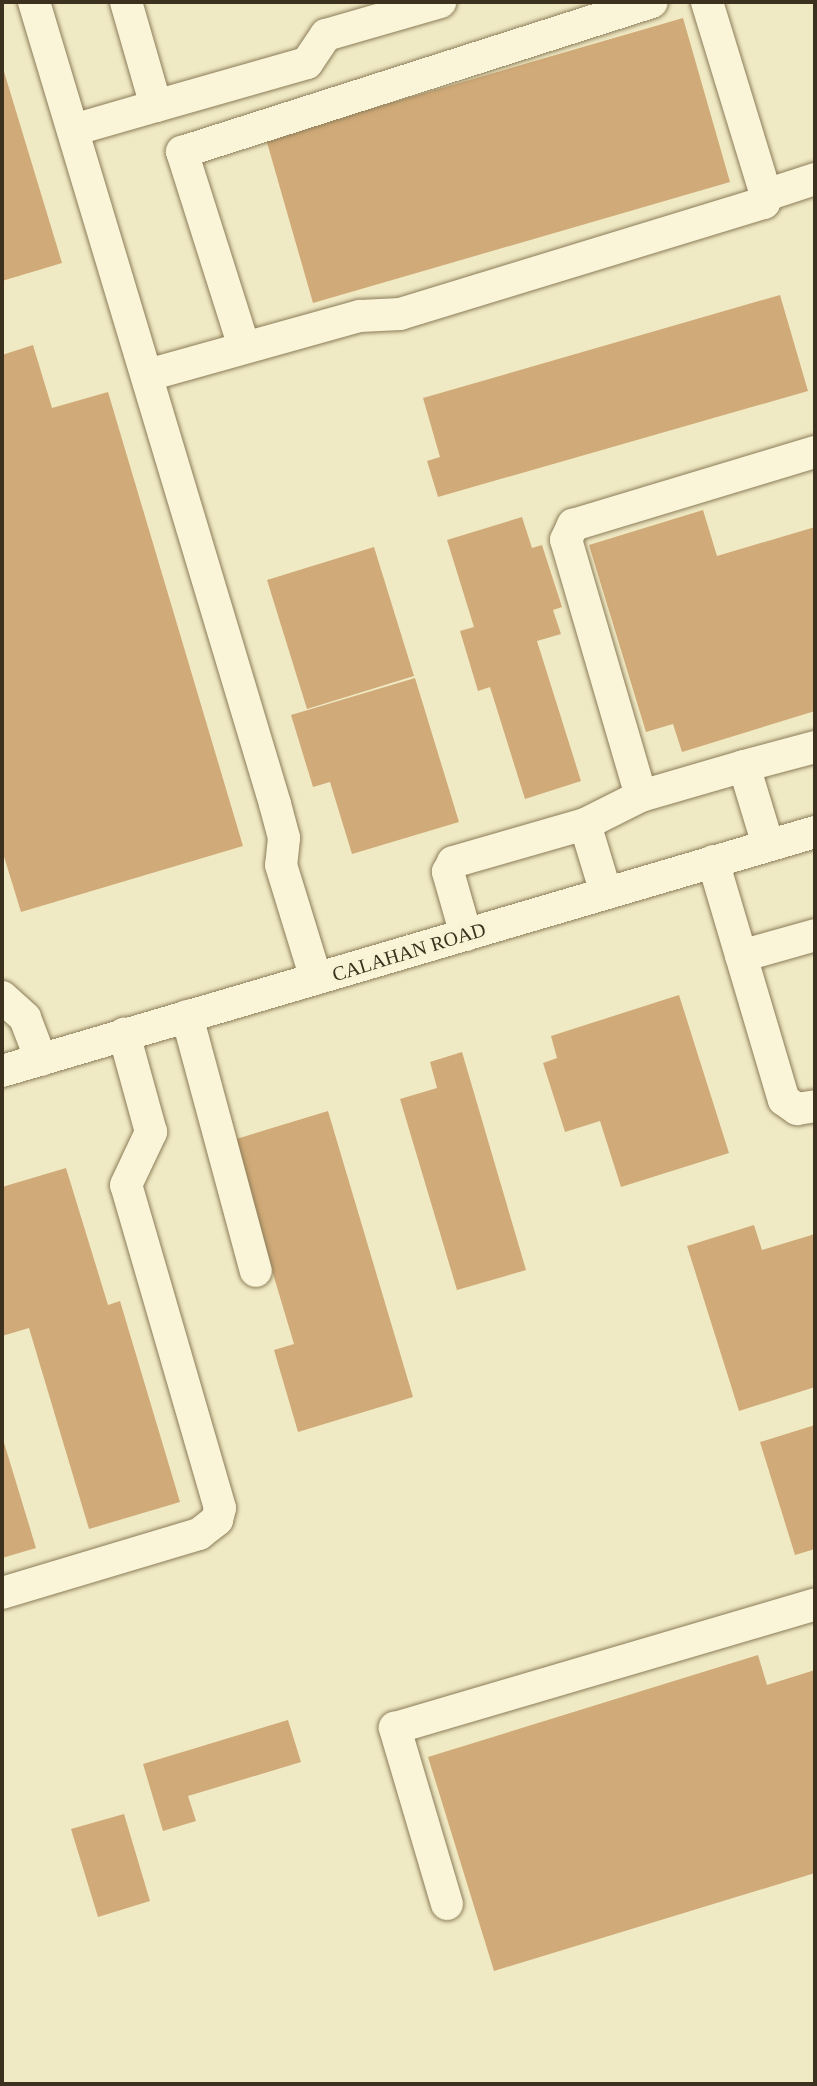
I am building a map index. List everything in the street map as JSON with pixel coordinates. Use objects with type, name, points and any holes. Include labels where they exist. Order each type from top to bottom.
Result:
[{"type":"street","points":[[34,2],[275,804],[284,838],[281,865],[316,979]]},
{"type":"street","points":[[126,2],[156,106]]},
{"type":"street","points":[[73,130],[307,63],[326,35],[440,2]]},
{"type":"street","points":[[244,347],[182,152],[615,7],[652,2]]},
{"type":"street","points":[[148,375],[360,316],[400,314],[764,203],[766,195],[711,3]]},
{"type":"street","points":[[766,195],[815,179]]},
{"type":"street","points":[[641,796],[566,540],[573,525],[815,452]]},
{"type":"street","points":[[466,935],[448,872],[453,862],[585,824],[641,796],[815,747]]},
{"type":"street","points":[[744,766],[768,845]]},
{"type":"street","points":[[585,824],[606,893]]},
{"type":"street","name":"CALAHAN ROAD","points":[[2,1071],[815,832]]},
{"type":"street","points":[[713,861],[784,1100],[797,1109],[815,1106]]},
{"type":"street","points":[[741,956],[815,935]]},
{"type":"street","points":[[2,997],[25,1018],[41,1060]]},
{"type":"street","points":[[187,1016],[256,1271]]},
{"type":"street","points":[[2,1593],[199,1534],[217,1520],[220,1508],[126,1185],[151,1132],[124,1034]]},
{"type":"street","points":[[447,1904],[395,1728],[815,1604]]},
{"type":"building","points":[[683,18],[730,182],[313,303],[266,139]]},
{"type":"building","points":[[2,65],[62,263],[2,281]]},
{"type":"building","points":[[780,295],[808,391],[438,497],[427,461],[440,457],[423,398]]},
{"type":"building","points":[[33,345],[52,408],[108,392],[243,846],[21,912],[2,850],[2,355]]},
{"type":"building","points":[[703,510],[717,556],[815,527],[815,711],[682,752],[673,724],[646,732],[589,545]]},
{"type":"building","points":[[522,517],[532,548],[542,545],[562,607],[553,610],[561,634],[537,641],[581,781],[525,799],[490,687],[478,691],[460,631],[474,627],[447,540]]},
{"type":"building","points":[[374,547],[414,676],[307,709],[267,580]]},
{"type":"building","points":[[415,678],[459,822],[352,854],[330,782],[313,787],[291,715]]},
{"type":"building","points":[[679,995],[729,1153],[621,1187],[600,1121],[565,1132],[543,1063],[557,1058],[551,1036]]},
{"type":"building","points":[[462,1052],[526,1270],[457,1290],[400,1099],[437,1088],[430,1062]]},
{"type":"building","points":[[328,1111],[413,1397],[298,1432],[274,1350],[294,1344],[233,1140]]},
{"type":"building","points":[[66,1168],[108,1305],[120,1301],[180,1502],[89,1529],[29,1328],[2,1336],[2,1187]]},
{"type":"building","points":[[754,1225],[762,1250],[815,1234],[815,1387],[739,1411],[687,1246]]},
{"type":"building","points":[[815,1425],[815,1549],[795,1555],[760,1442]]},
{"type":"building","points":[[2,1436],[36,1548],[2,1558]]},
{"type":"building","points":[[758,1655],[767,1685],[815,1670],[815,1873],[494,1971],[428,1757]]},
{"type":"building","points":[[288,1720],[301,1762],[188,1796],[196,1821],[163,1831],[143,1764]]},
{"type":"building","points":[[124,1814],[150,1901],[98,1917],[71,1829]]}]
